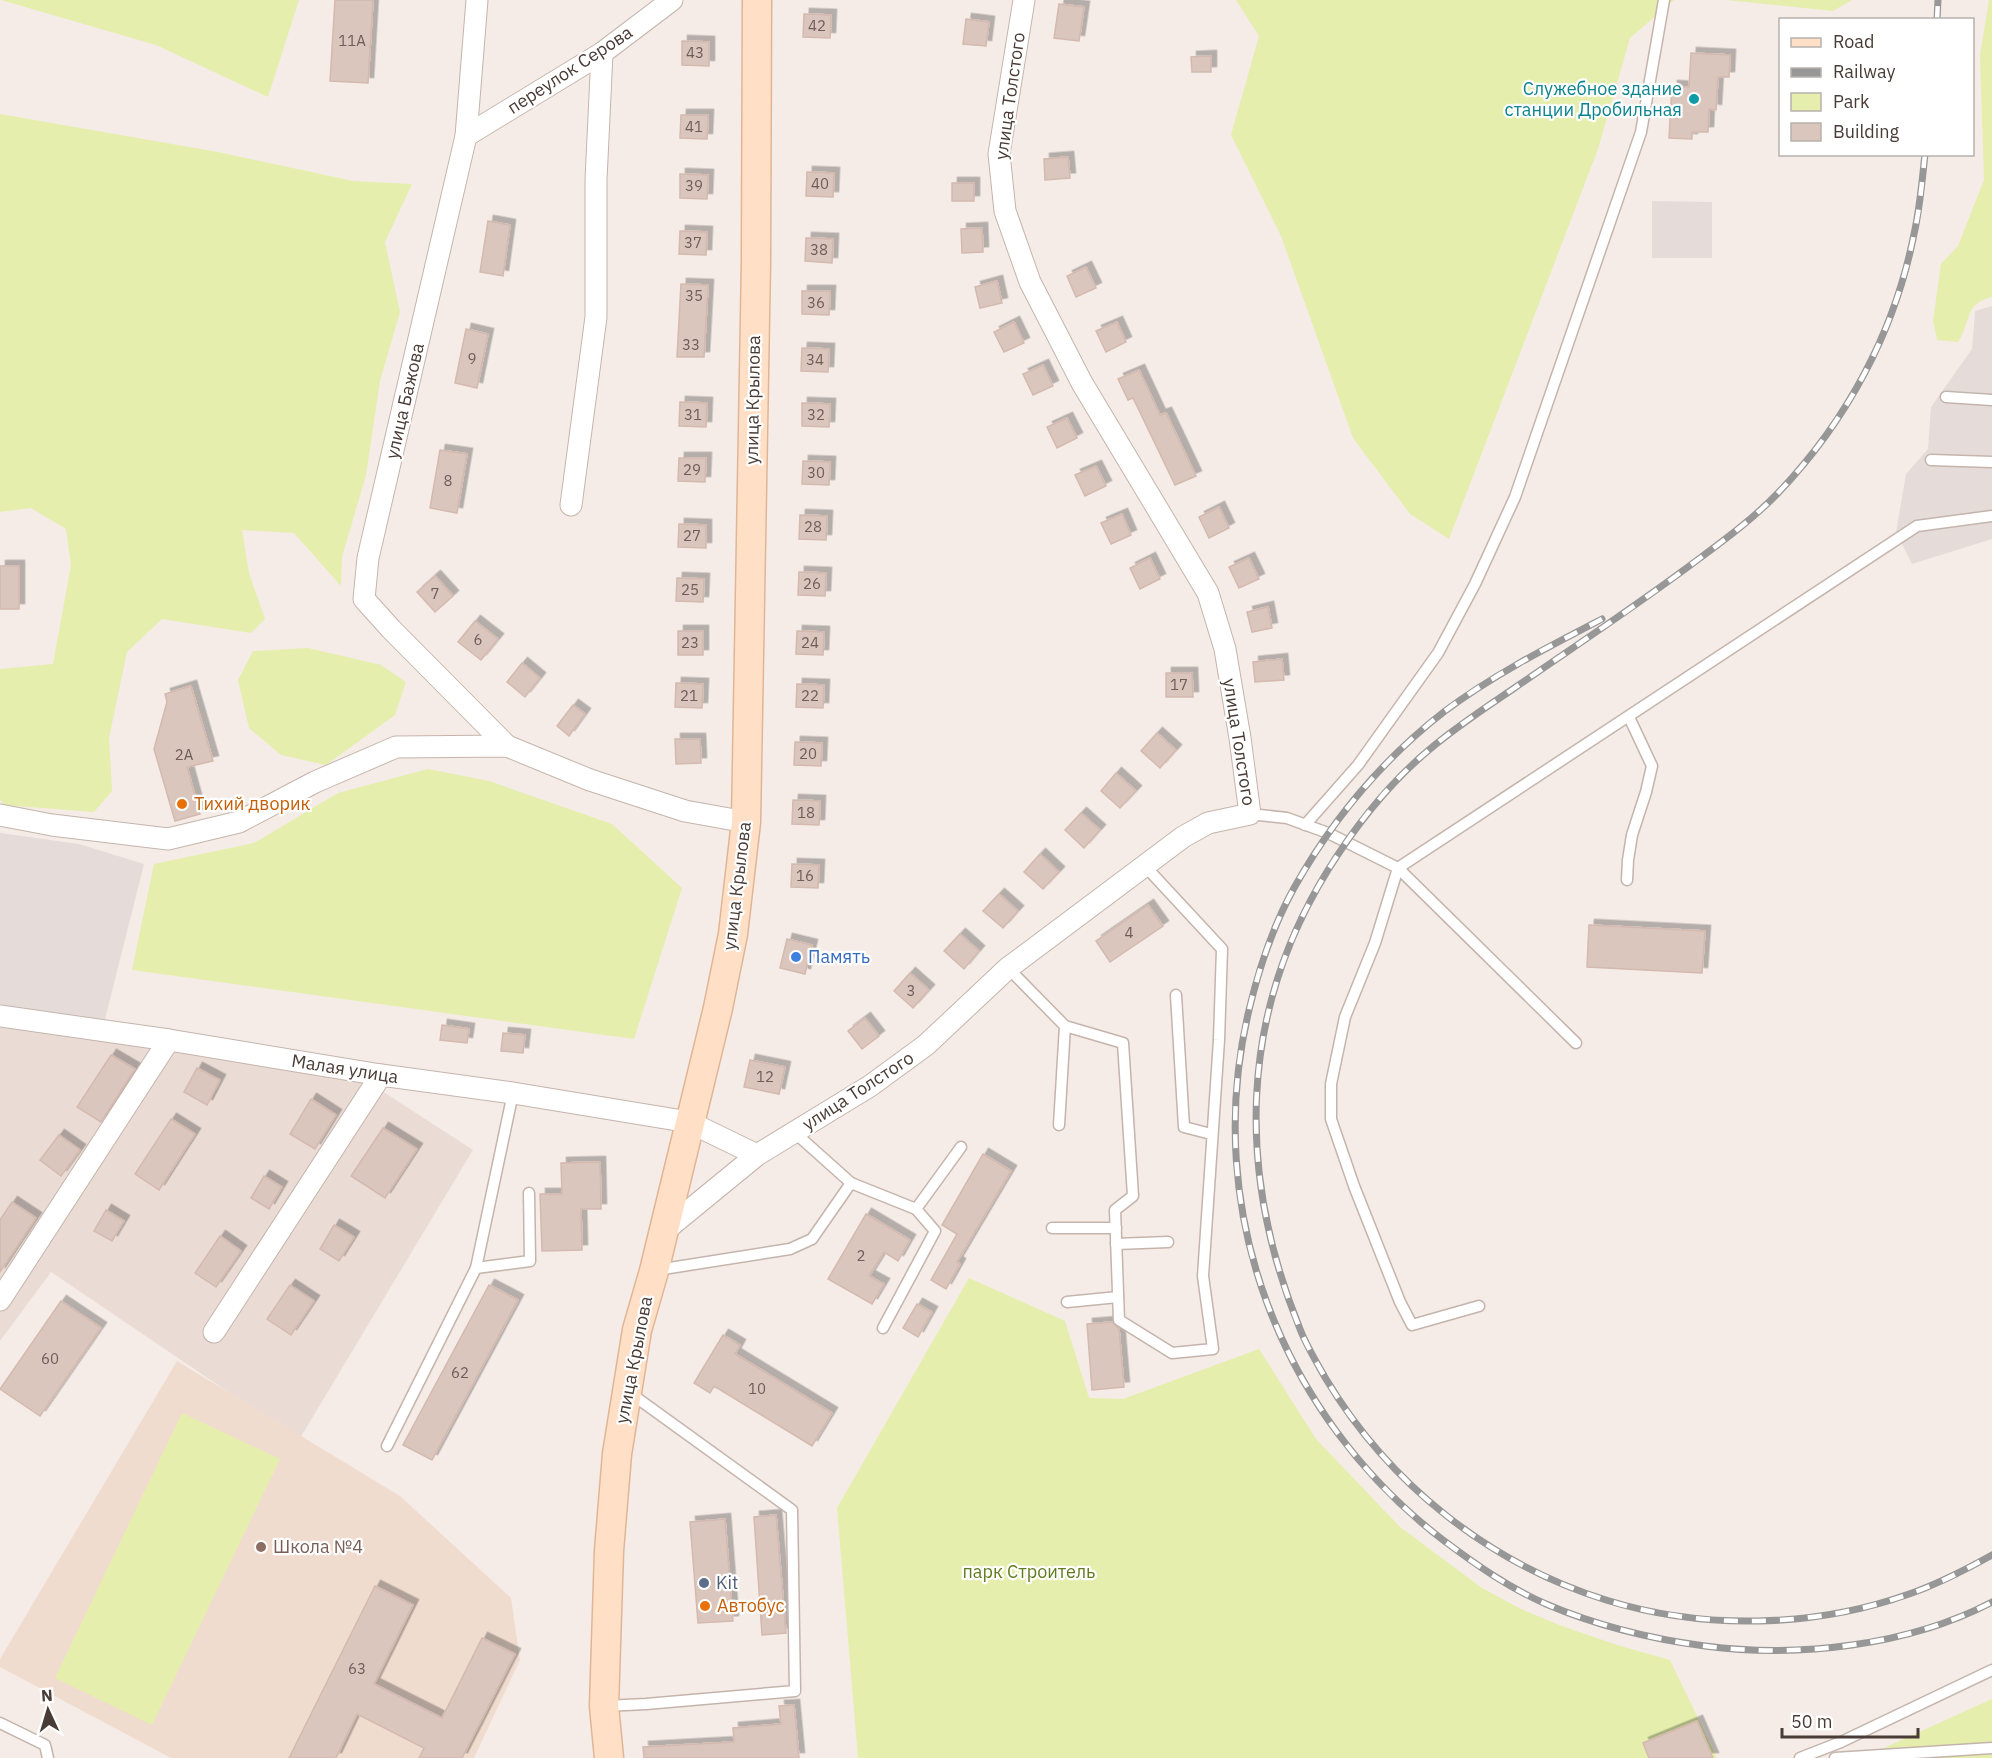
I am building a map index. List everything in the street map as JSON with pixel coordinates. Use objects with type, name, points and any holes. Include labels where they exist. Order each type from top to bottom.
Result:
[{"type":"main road","name":"улица Крылова","points":[[609,1758],[604,1706],[610,1540],[616,1454],[637,1330],[654,1271],[734,934],[746,822],[756,273],[757,0]]},
{"type":"street","name":"улица Бажова","points":[[477,0],[466,136],[368,558],[364,599],[390,629],[507,746]]},
{"type":"street","name":"переулок Серова","points":[[466,136],[602,52],[672,0]]},
{"type":"street","name":"улица Толстого","points":[[663,1232],[757,1155],[870,1086],[926,1045],[1008,968],[1183,837],[1208,823],[1250,814],[1225,649],[1208,593],[1082,383],[1030,282],[1005,211],[999,154],[1024,0]]},
{"type":"street","points":[[571,505],[596,317],[596,180],[602,52]]},
{"type":"street","points":[[0,815],[52,825],[168,839],[239,822],[315,782],[396,747],[507,746],[590,780],[675,807],[746,822]]},
{"type":"street","name":"Малая улица","points":[[0,1016],[169,1040],[690,1122],[757,1155]]},
{"type":"street","points":[[0,1300],[169,1040]]},
{"type":"street","points":[[214,1332],[381,1075]]},
{"type":"lane","points":[[1305,825],[1358,765],[1438,653],[1475,584],[1515,497],[1641,132],[1664,0]]},
{"type":"lane","points":[[1947,397],[1992,400]]},
{"type":"lane","points":[[1931,460],[1992,462]]},
{"type":"lane","points":[[1479,1306],[1413,1325],[1400,1302],[1354,1186],[1331,1119],[1331,1084],[1345,1017],[1375,943],[1398,868],[1917,526],[1992,516]]},
{"type":"lane","points":[[1627,880],[1632,835],[1652,766],[1629,717]]},
{"type":"lane","points":[[1250,814],[1287,818],[1328,833],[1398,868],[1576,1043]]},
{"type":"lane","points":[[1008,968],[1065,1026],[1123,1043],[1133,1196],[1115,1210],[1119,1320],[1172,1353],[1213,1349],[1203,1275],[1219,1040],[1222,949],[1145,866]]},
{"type":"lane","points":[[1176,994],[1184,1127],[1211,1134]]},
{"type":"lane","points":[[1059,1125],[1065,1026]]},
{"type":"lane","points":[[387,1446],[477,1268],[513,1093]]},
{"type":"lane","points":[[794,1132],[851,1183],[916,1209],[935,1231],[883,1328]]},
{"type":"lane","points":[[916,1209],[961,1147]]},
{"type":"lane","points":[[654,1271],[789,1249],[812,1239],[851,1183]]},
{"type":"lane","points":[[477,1268],[530,1261],[529,1192]]},
{"type":"lane","points":[[1052,1228],[1116,1228]]},
{"type":"lane","points":[[1116,1244],[1168,1242]]},
{"type":"lane","points":[[1067,1302],[1119,1297]]},
{"type":"lane","points":[[604,1706],[795,1691],[792,1510],[627,1390]]},
{"type":"lane","points":[[1800,1758],[1841,1742],[1992,1670]]},
{"type":"lane","points":[[0,1723],[45,1745],[48,1758]]},
{"type":"lane","points":[[1835,1758],[1992,1748]]},
{"type":"shaded area","points":[[1652,201],[1712,202],[1712,258],[1652,258]]},
{"type":"shaded area","points":[[1992,306],[1992,539],[1912,564],[1896,532],[1906,474],[1928,449],[1931,407],[1972,349],[1975,311]]},
{"type":"shaded area","points":[[0,833],[79,844],[144,864],[104,1023],[0,1008]]},
{"type":"shaded area","points":[[0,1025],[365,1080],[473,1150],[299,1440],[51,1272],[0,1341]]},
{"type":"shaded area","name":"Школа №4","points":[[177,1361],[400,1496],[511,1598],[520,1660],[474,1758],[171,1758],[0,1667],[0,1659]]},
{"type":"green space","points":[[1,0],[299,0],[268,97],[156,45]]},
{"type":"green space","points":[[1236,0],[1674,0],[1630,38],[1598,149],[1449,539],[1410,514],[1353,438],[1281,236],[1231,135],[1259,36]]},
{"type":"green space","points":[[1727,0],[1852,0],[1833,11]]},
{"type":"green space","points":[[1989,0],[1992,0],[1992,297],[1983,300],[1972,309],[1958,342],[1937,340],[1933,321],[1941,264],[1958,246],[1984,180],[1980,55]]},
{"type":"green space","points":[[0,114],[218,152],[353,181],[412,184],[385,242],[400,312],[380,381],[366,475],[342,557],[341,586],[294,533],[242,530],[249,573],[265,619],[251,633],[162,619],[127,652],[109,738],[112,791],[94,812],[4,805],[0,799],[0,669],[53,664],[71,565],[66,529],[31,508],[0,512]]},
{"type":"green space","points":[[308,648],[381,665],[406,682],[395,715],[326,765],[281,755],[249,728],[238,680],[253,651]]},
{"type":"green space","points":[[428,769],[489,781],[612,824],[682,888],[634,1039],[132,970],[154,864],[254,843],[338,793]]},
{"type":"green space","name":"парк Строитель","points":[[969,1278],[1065,1321],[1089,1398],[1123,1399],[1259,1349],[1316,1439],[1400,1527],[1482,1588],[1521,1609],[1617,1645],[1670,1660],[1717,1758],[858,1758],[837,1508]]},
{"type":"green space","points":[[182,1413],[280,1459],[152,1725],[55,1678]]},
{"type":"green space","points":[[1992,1699],[1992,1758],[1862,1758]]},
{"type":"building","points":[[335,0],[373,0],[368,83],[330,81]]},
{"type":"building","points":[[1059,4],[1084,7],[1079,41],[1054,38]]},
{"type":"building","points":[[804,14],[831,15],[830,38],[803,37]]},
{"type":"building","points":[[966,19],[989,22],[986,46],[963,44]]},
{"type":"building","points":[[682,41],[709,42],[709,66],[682,65]]},
{"type":"building","name":"Служебное здание станции Дробильная","points":[[1691,53],[1730,55],[1729,77],[1718,77],[1716,110],[1709,109],[1708,132],[1692,132],[1692,139],[1669,138],[1672,86],[1689,87]]},
{"type":"building","points":[[1211,56],[1211,72],[1192,72],[1191,57]]},
{"type":"building","points":[[681,115],[708,115],[707,139],[680,138]]},
{"type":"building","points":[[1068,157],[1070,178],[1045,180],[1044,159]]},
{"type":"building","points":[[807,172],[834,173],[833,197],[806,196]]},
{"type":"building","points":[[680,174],[708,175],[707,199],[680,198]]},
{"type":"building","points":[[952,183],[974,183],[974,201],[952,201]]},
{"type":"building","points":[[488,221],[510,225],[503,276],[480,272]]},
{"type":"building","points":[[982,228],[983,252],[962,253],[961,229]]},
{"type":"building","points":[[680,231],[707,232],[706,255],[679,254]]},
{"type":"building","points":[[806,238],[833,239],[832,263],[805,261]]},
{"type":"building","points":[[1086,267],[1096,288],[1076,297],[1067,276]]},
{"type":"building","points":[[997,281],[1002,303],[980,308],[975,287]]},
{"type":"building","points":[[681,284],[708,285],[704,357],[677,357]]},
{"type":"building","points":[[802,291],[830,291],[829,315],[802,314]]},
{"type":"building","points":[[1014,322],[1024,343],[1004,352],[994,332]]},
{"type":"building","points":[[1117,322],[1126,342],[1106,352],[1096,331]]},
{"type":"building","points":[[466,329],[488,334],[477,388],[455,383]]},
{"type":"building","points":[[802,348],[829,349],[828,372],[801,371]]},
{"type":"building","points":[[1043,365],[1053,386],[1033,395],[1023,374]]},
{"type":"building","points":[[1139,370],[1160,415],[1166,413],[1196,476],[1175,485],[1133,398],[1128,400],[1118,379]]},
{"type":"building","points":[[680,402],[707,403],[706,427],[679,426]]},
{"type":"building","points":[[802,403],[830,404],[829,427],[802,426]]},
{"type":"building","points":[[1067,418],[1077,438],[1057,448],[1047,427]]},
{"type":"building","points":[[440,450],[467,454],[457,513],[430,508]]},
{"type":"building","points":[[679,458],[706,458],[705,482],[678,481]]},
{"type":"building","points":[[803,461],[830,462],[829,485],[802,484]]},
{"type":"building","points":[[1096,466],[1106,486],[1085,496],[1075,475]]},
{"type":"building","points":[[1219,507],[1229,528],[1209,538],[1199,517]]},
{"type":"building","points":[[1122,514],[1131,535],[1111,544],[1101,523]]},
{"type":"building","points":[[800,515],[827,516],[826,540],[799,539]]},
{"type":"building","points":[[679,524],[706,525],[706,548],[678,547]]},
{"type":"building","points":[[1150,558],[1160,579],[1140,589],[1130,568]]},
{"type":"building","points":[[1249,558],[1259,579],[1239,588],[1229,567]]},
{"type":"building","points":[[0,566],[19,566],[19,609],[0,609]]},
{"type":"building","points":[[799,572],[826,573],[825,596],[798,595]]},
{"type":"building","points":[[435,576],[453,596],[435,612],[417,592]]},
{"type":"building","points":[[677,578],[704,579],[703,602],[676,601]]},
{"type":"building","points":[[1268,607],[1272,628],[1252,632],[1247,612]]},
{"type":"building","points":[[475,621],[498,639],[481,660],[458,642]]},
{"type":"building","points":[[678,631],[703,631],[703,655],[678,655]]},
{"type":"building","points":[[797,631],[824,632],[823,655],[796,654]]},
{"type":"building","points":[[1282,659],[1284,680],[1255,682],[1253,662]]},
{"type":"building","points":[[522,663],[540,678],[525,697],[507,682]]},
{"type":"building","points":[[1166,673],[1192,673],[1193,697],[1166,697]]},
{"type":"building","points":[[676,683],[703,684],[702,708],[675,707]]},
{"type":"building","points":[[797,684],[824,685],[823,708],[796,707]]},
{"type":"building","points":[[191,686],[213,761],[187,767],[200,814],[175,821],[154,749],[167,702],[165,694]]},
{"type":"building","points":[[573,705],[585,714],[569,736],[557,726]]},
{"type":"building","points":[[1157,733],[1176,750],[1160,768],[1141,751]]},
{"type":"building","points":[[675,739],[700,739],[701,763],[676,764]]},
{"type":"building","points":[[795,742],[822,743],[821,766],[794,765]]},
{"type":"building","points":[[1116,773],[1136,791],[1120,808],[1101,791]]},
{"type":"building","points":[[793,800],[820,801],[819,825],[792,824]]},
{"type":"building","points":[[1081,813],[1100,830],[1084,848],[1065,830]]},
{"type":"building","points":[[1040,854],[1059,872],[1043,889],[1024,872]]},
{"type":"building","points":[[792,864],[819,865],[818,888],[791,887]]},
{"type":"building","points":[[999,894],[1018,911],[1003,928],[983,911]]},
{"type":"building","points":[[1148,905],[1163,926],[1110,962],[1096,941]]},
{"type":"building","points":[[1589,925],[1705,931],[1702,973],[1587,967]]},
{"type":"building","points":[[960,934],[979,951],[964,969],[944,951]]},
{"type":"building","name":"Память","points":[[787,939],[812,945],[805,974],[780,968]]},
{"type":"building","points":[[910,973],[929,990],[913,1008],[894,991]]},
{"type":"building","points":[[865,1018],[879,1036],[862,1049],[848,1031]]},
{"type":"building","points":[[442,1025],[469,1029],[467,1043],[440,1040]]},
{"type":"building","points":[[503,1033],[525,1035],[523,1053],[501,1051]]},
{"type":"building","points":[[111,1055],[135,1069],[101,1122],[77,1107]]},
{"type":"building","points":[[750,1060],[785,1067],[779,1094],[744,1087]]},
{"type":"building","points":[[197,1068],[220,1080],[207,1105],[184,1092]]},
{"type":"building","points":[[311,1099],[336,1115],[315,1149],[290,1134]]},
{"type":"building","points":[[171,1119],[195,1134],[159,1190],[135,1174]]},
{"type":"building","points":[[383,1128],[417,1149],[385,1198],[351,1176]]},
{"type":"building","points":[[59,1135],[80,1150],[61,1176],[40,1160]]},
{"type":"building","points":[[983,1154],[1011,1171],[957,1262],[960,1264],[946,1289],[931,1280],[957,1234],[942,1225]]},
{"type":"building","points":[[600,1162],[601,1209],[581,1209],[582,1250],[542,1251],[540,1194],[562,1194],[561,1163]]},
{"type":"building","points":[[264,1176],[282,1187],[269,1209],[251,1198]]},
{"type":"building","points":[[12,1202],[36,1218],[0,1272],[0,1220]]},
{"type":"building","points":[[106,1210],[124,1221],[112,1241],[94,1231]]},
{"type":"building","points":[[866,1214],[910,1240],[898,1261],[884,1252],[869,1276],[884,1284],[872,1304],[828,1279]]},
{"type":"building","points":[[334,1225],[354,1237],[339,1261],[320,1249]]},
{"type":"building","points":[[220,1236],[241,1251],[216,1287],[195,1273]]},
{"type":"building","points":[[290,1285],[314,1301],[291,1335],[267,1319]]},
{"type":"building","points":[[489,1285],[518,1300],[432,1460],[403,1445]]},
{"type":"building","points":[[61,1301],[101,1328],[40,1416],[0,1389]]},
{"type":"building","points":[[917,1304],[932,1312],[918,1337],[903,1328]]},
{"type":"building","points":[[1112,1322],[1119,1329],[1124,1387],[1092,1390],[1087,1324]]},
{"type":"building","points":[[723,1335],[740,1345],[735,1354],[832,1413],[812,1446],[714,1386],[710,1393],[694,1383]]},
{"type":"building","points":[[776,1515],[786,1633],[762,1635],[754,1517]]},
{"type":"building","points":[[725,1519],[733,1621],[698,1623],[690,1522]]},
{"type":"building","points":[[375,1586],[413,1605],[374,1684],[442,1718],[482,1638],[515,1654],[462,1758],[419,1758],[424,1748],[357,1714],[336,1758],[289,1758]]},
{"type":"building","points":[[794,1705],[799,1758],[644,1758],[643,1747],[734,1742],[733,1728],[781,1724],[779,1706]]},
{"type":"building","points":[[1697,1721],[1713,1758],[1649,1758],[1643,1743]]},
{"type":"railway","points":[[1937,18],[1938,0]]},
{"type":"railway","points":[[1925,156],[1921,194],[1906,270],[1881,340],[1846,405],[1826,436],[1803,465],[1769,502],[1720,543],[1430,749],[1400,776],[1362,821],[1339,853],[1298,925],[1277,981],[1263,1038],[1257,1096],[1257,1154],[1265,1212],[1279,1271],[1303,1336],[1326,1379],[1351,1417],[1380,1453],[1412,1486],[1483,1542],[1522,1565],[1606,1600],[1643,1610],[1719,1620],[1758,1621],[1835,1614],[1873,1605],[1930,1586],[1992,1555]]},
{"type":"railway","points":[[1602,619],[1502,673],[1463,698],[1422,730],[1380,770],[1342,815],[1325,838],[1286,902],[1267,948],[1253,994],[1237,1085],[1236,1160],[1247,1233],[1267,1304],[1298,1371],[1338,1433],[1386,1490],[1467,1558],[1532,1598],[1565,1612],[1604,1625],[1664,1639],[1705,1646],[1777,1650],[1815,1649],[1889,1638],[1925,1629],[1992,1602]]},
{"type":"place","name":"Служебное здание станции Дробильная","points":[[1694,99]]},
{"type":"place","name":"Тихий дворик","points":[[182,804]]},
{"type":"place","name":"Память","points":[[796,957]]},
{"type":"place","name":"Школа №4","points":[[261,1547]]},
{"type":"place","name":"Kit","points":[[704,1583]]},
{"type":"place","name":"Автобус","points":[[705,1606]]}]
